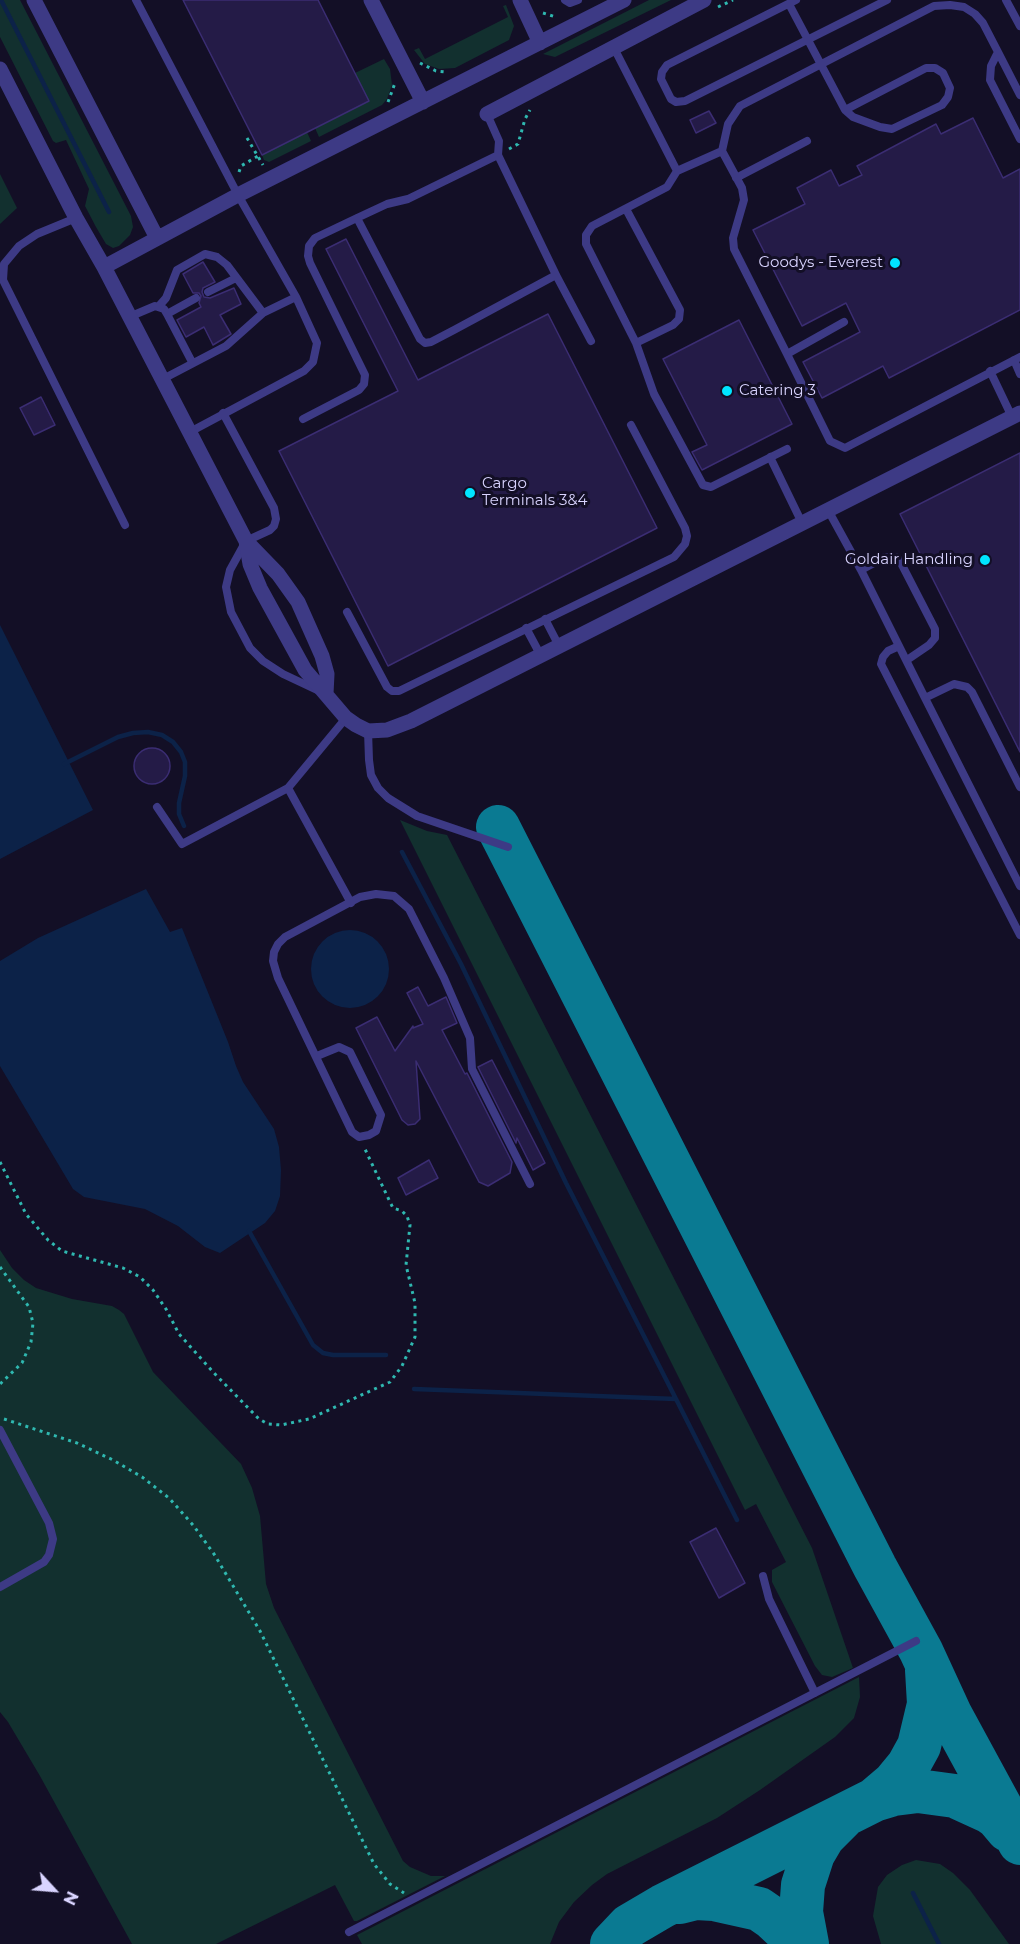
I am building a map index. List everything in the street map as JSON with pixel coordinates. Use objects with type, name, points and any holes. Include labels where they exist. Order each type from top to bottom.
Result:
[{"type":"street","points":[[34,0],[156,238]]},
{"type":"street","points":[[371,0],[423,102]]},
{"type":"street","points":[[520,0],[540,43]]},
{"type":"street","points":[[104,267],[238,195],[624,0]]},
{"type":"street","points":[[487,114],[704,0]]},
{"type":"street","points":[[0,69],[246,541],[278,574],[298,602],[322,656],[327,674],[326,694]]},
{"type":"street","points":[[246,541],[250,564],[305,670],[346,718],[368,730],[387,730],[398,727],[541,656],[1016,415]]},
{"type":"lane","points":[[136,0],[238,195],[296,297],[317,343],[313,362],[304,371],[188,433]]},
{"type":"lane","points":[[565,0],[570,3],[579,0]]},
{"type":"lane","points":[[844,110],[926,68],[935,68],[943,74],[950,88],[948,97],[942,105],[892,129],[880,128],[853,117],[844,110],[808,39],[792,2],[667,66],[660,79],[671,99],[676,102],[685,101],[808,39],[887,0]]},
{"type":"lane","points":[[1006,0],[1020,26]]},
{"type":"lane","points":[[1020,95],[983,23],[975,14],[964,7],[950,4],[934,6],[740,106],[728,123],[722,151],[742,188],[744,200],[733,238],[734,249],[830,441],[844,448],[1017,358],[1020,374]]},
{"type":"lane","points":[[614,48],[677,171]]},
{"type":"lane","points":[[998,52],[991,66],[990,80],[1020,139]]},
{"type":"lane","points":[[487,114],[499,141],[498,155],[591,341]]},
{"type":"lane","points":[[736,178],[807,141]]},
{"type":"lane","points":[[722,151],[677,171],[666,187],[592,226],[586,235],[586,244],[636,343],[654,394],[703,485],[711,487],[787,449]]},
{"type":"lane","points":[[303,418],[359,390],[364,384],[365,375],[310,263],[309,246],[315,238],[387,204],[408,199],[498,155]]},
{"type":"lane","points":[[626,210],[680,310],[679,319],[673,325],[636,343]]},
{"type":"lane","points":[[76,218],[37,234],[19,246],[4,264],[3,280],[125,525]]},
{"type":"lane","points":[[357,218],[420,339],[425,343],[447,334],[556,275]]},
{"type":"lane","points":[[129,317],[159,306],[166,298],[177,270],[205,254],[222,261],[263,313]]},
{"type":"lane","points":[[208,292],[236,278]]},
{"type":"lane","points":[[161,380],[226,346],[263,313],[296,297]]},
{"type":"lane","points":[[167,314],[196,298]]},
{"type":"lane","points":[[159,306],[167,314],[192,362]]},
{"type":"lane","points":[[787,354],[844,322]]},
{"type":"lane","points":[[990,371],[1016,415]]},
{"type":"lane","points":[[223,413],[274,508],[276,519],[270,530],[246,541],[230,570],[226,587],[231,612],[250,648],[262,662],[326,694]]},
{"type":"lane","points":[[347,612],[387,687],[392,691],[399,691],[674,557],[686,544],[685,528],[631,425]]},
{"type":"lane","points":[[770,457],[802,523]]},
{"type":"lane","points":[[828,510],[907,660],[1020,886]]},
{"type":"lane","points":[[861,570],[885,557],[897,557],[903,565],[935,629],[935,638],[907,660]]},
{"type":"lane","points":[[545,619],[559,646]]},
{"type":"lane","points":[[526,628],[541,656]]},
{"type":"lane","points":[[899,646],[888,651],[881,664],[1020,935]]},
{"type":"lane","points":[[926,698],[954,684],[967,687],[1020,787]]},
{"type":"lane","points":[[157,807],[182,844],[288,788],[346,718]]},
{"type":"lane","points":[[368,730],[371,775],[378,788],[388,798],[417,816],[508,847]]},
{"type":"lane","points":[[288,788],[351,903]]},
{"type":"lane","points":[[317,1056],[339,1047],[350,1052],[381,1115],[376,1131],[359,1137],[352,1132],[278,978],[273,960],[278,944],[285,937],[360,897],[385,893],[394,896],[409,909],[444,978],[470,1038],[472,1070],[530,1184]]},
{"type":"lane","points":[[0,1430],[49,1523],[53,1539],[49,1555],[44,1562],[0,1587]]},
{"type":"lane","points":[[763,1576],[769,1599],[815,1693]]},
{"type":"lane","points":[[349,1932],[916,1641]]},
{"type":"path","points":[[416,58],[436,71],[454,70]]},
{"type":"path","points":[[385,106],[392,93],[395,78]]},
{"type":"path","points":[[498,155],[518,144],[525,119],[536,102]]},
{"type":"path","points":[[248,138],[262,164],[267,165]]},
{"type":"path","points":[[229,178],[238,172],[241,166],[258,156]]},
{"type":"path","points":[[0,1162],[26,1214],[48,1240],[62,1251],[123,1268],[140,1277],[153,1290],[179,1334],[214,1373],[259,1419],[268,1424],[281,1425],[309,1419],[390,1382],[402,1366],[415,1337],[415,1303],[406,1264],[410,1225],[407,1216],[402,1211],[393,1208],[359,1137]]},
{"type":"path","points":[[0,1267],[29,1307],[33,1323],[31,1342],[22,1363],[0,1384]]},
{"type":"path","points":[[0,1419],[15,1421],[77,1443],[113,1460],[160,1491],[193,1525],[214,1554],[260,1631],[375,1864],[390,1884],[412,1899]]},
{"type":"green space","points":[[0,0],[20,0],[131,216],[133,227],[130,235],[119,246],[113,248],[106,244],[96,227],[85,206],[89,189],[66,140],[56,143],[53,141],[0,37]]},
{"type":"green space","points":[[649,0],[671,0],[555,57],[543,54]]},
{"type":"green space","points":[[506,5],[514,26],[509,40],[455,68],[439,69],[425,64],[414,50],[419,48],[425,59],[508,17],[503,6]]},
{"type":"green space","points":[[384,59],[390,69],[392,85],[382,105],[319,137],[315,128],[355,73]]},
{"type":"green space","points":[[307,132],[311,141],[269,162],[264,160],[262,155]]},
{"type":"green space","points":[[0,174],[17,208],[0,224]]},
{"type":"green space","points":[[400,820],[427,831],[447,835],[812,1548],[853,1668],[832,1677],[822,1675],[815,1666],[772,1582],[772,1570],[786,1562],[756,1504],[745,1510]]},
{"type":"green space","points":[[0,1250],[12,1268],[36,1288],[72,1299],[112,1306],[124,1314],[153,1372],[241,1464],[252,1488],[260,1516],[266,1584],[274,1608],[403,1861],[410,1867],[431,1876],[445,1876],[357,1921],[354,1921],[335,1885],[216,1944],[132,1944],[40,1776],[0,1712]]},
{"type":"green space","points":[[859,1677],[860,1697],[854,1718],[835,1737],[717,1818],[607,1874],[574,1902],[559,1922],[550,1944],[362,1944],[357,1935]]},
{"type":"green space","points":[[916,1860],[940,1864],[953,1873],[970,1890],[1009,1944],[881,1944],[873,1916],[878,1887],[887,1875],[902,1865]]},
{"type":"water","points":[[0,625],[93,810],[0,859]]},
{"type":"water","points":[[146,889],[170,932],[182,928],[243,1082],[274,1129],[279,1147],[280,1196],[275,1211],[265,1223],[220,1253],[205,1247],[178,1226],[145,1209],[84,1197],[73,1189],[0,1066],[0,961],[38,938]]},
{"type":"water","points":[[350,930],[365,933],[377,942],[386,954],[389,969],[386,984],[377,996],[365,1005],[350,1008],[335,1005],[323,996],[314,984],[311,969],[314,954],[323,942],[335,933]]},
{"type":"building","points":[[183,0],[318,0],[369,101],[262,155]]},
{"type":"building","points":[[709,111],[716,123],[696,133],[690,120]]},
{"type":"building","name":"Goodys - Everest","points":[[973,118],[1003,178],[1020,169],[1020,310],[889,378],[883,366],[822,398],[803,362],[860,332],[846,303],[802,326],[753,230],[805,204],[797,188],[831,170],[839,186],[862,175],[857,166],[936,124],[941,134]]},
{"type":"building","name":"Cargo Terminals 3&4","points":[[346,239],[418,380],[548,314],[657,528],[388,666],[279,451],[398,391],[326,249]]},
{"type":"building","points":[[203,262],[215,282],[203,288],[204,297],[210,298],[234,288],[241,304],[220,315],[231,334],[213,345],[204,327],[186,337],[177,320],[201,307],[199,303],[201,296],[199,293],[193,293],[183,274]]},
{"type":"building","name":"Catering 3","points":[[739,320],[792,424],[702,470],[692,452],[707,445],[663,359]]},
{"type":"building","points":[[41,397],[55,425],[34,435],[20,408]]},
{"type":"building","points":[[1020,453],[1020,752],[900,514]]},
{"type":"building","points":[[152,748],[165,753],[170,766],[165,779],[152,784],[139,779],[134,766],[139,753]]},
{"type":"building","points":[[418,987],[428,1006],[446,997],[457,1023],[442,1030],[465,1074],[467,1073],[512,1162],[510,1173],[488,1186],[479,1182],[416,1061],[420,1119],[415,1124],[408,1125],[402,1120],[356,1028],[377,1017],[395,1051],[413,1026],[413,1028],[423,1024],[407,993]]},
{"type":"building","points":[[492,1060],[545,1163],[533,1170],[517,1138],[516,1143],[478,1067]]},
{"type":"building","points":[[429,1160],[438,1178],[406,1195],[398,1178]]},
{"type":"building","points":[[716,1528],[745,1583],[719,1598],[690,1542]]},
{"type":"waterway","points":[[1,0],[109,212]]},
{"type":"waterway","points":[[64,764],[118,737],[148,732],[162,735],[173,742],[185,762],[185,776],[179,803],[179,814],[184,826]]},
{"type":"waterway","points":[[402,852],[461,964],[566,1183],[676,1399]]},
{"type":"waterway","points":[[249,1231],[313,1345],[323,1353],[333,1355],[386,1355]]},
{"type":"waterway","points":[[414,1389],[676,1399],[737,1520]]},
{"type":"waterway","points":[[913,1893],[939,1944]]},
{"type":"taxiway","points":[[498,827],[875,1567],[921,1651],[950,1714],[1020,1843]]},
{"type":"taxiway","points":[[874,1800],[894,1783],[908,1766],[919,1746],[929,1704],[927,1670]]},
{"type":"taxiway","points":[[612,1944],[629,1926],[663,1906],[874,1800],[894,1794],[918,1791],[955,1796],[990,1812],[1008,1830]]},
{"type":"taxiway","points":[[807,1944],[801,1912],[803,1885],[813,1854],[823,1837],[842,1818]]},
{"type":"taxiway","points":[[680,1902],[696,1898],[714,1899],[759,1909],[800,1944]]},
{"type":"place","name":"Goodys - Everest","points":[[895,263]]},
{"type":"place","name":"Catering 3","points":[[727,391]]},
{"type":"place","name":"Cargo Terminals 3&4","points":[[470,493]]},
{"type":"place","name":"Goldair Handling","points":[[985,560]]}]
